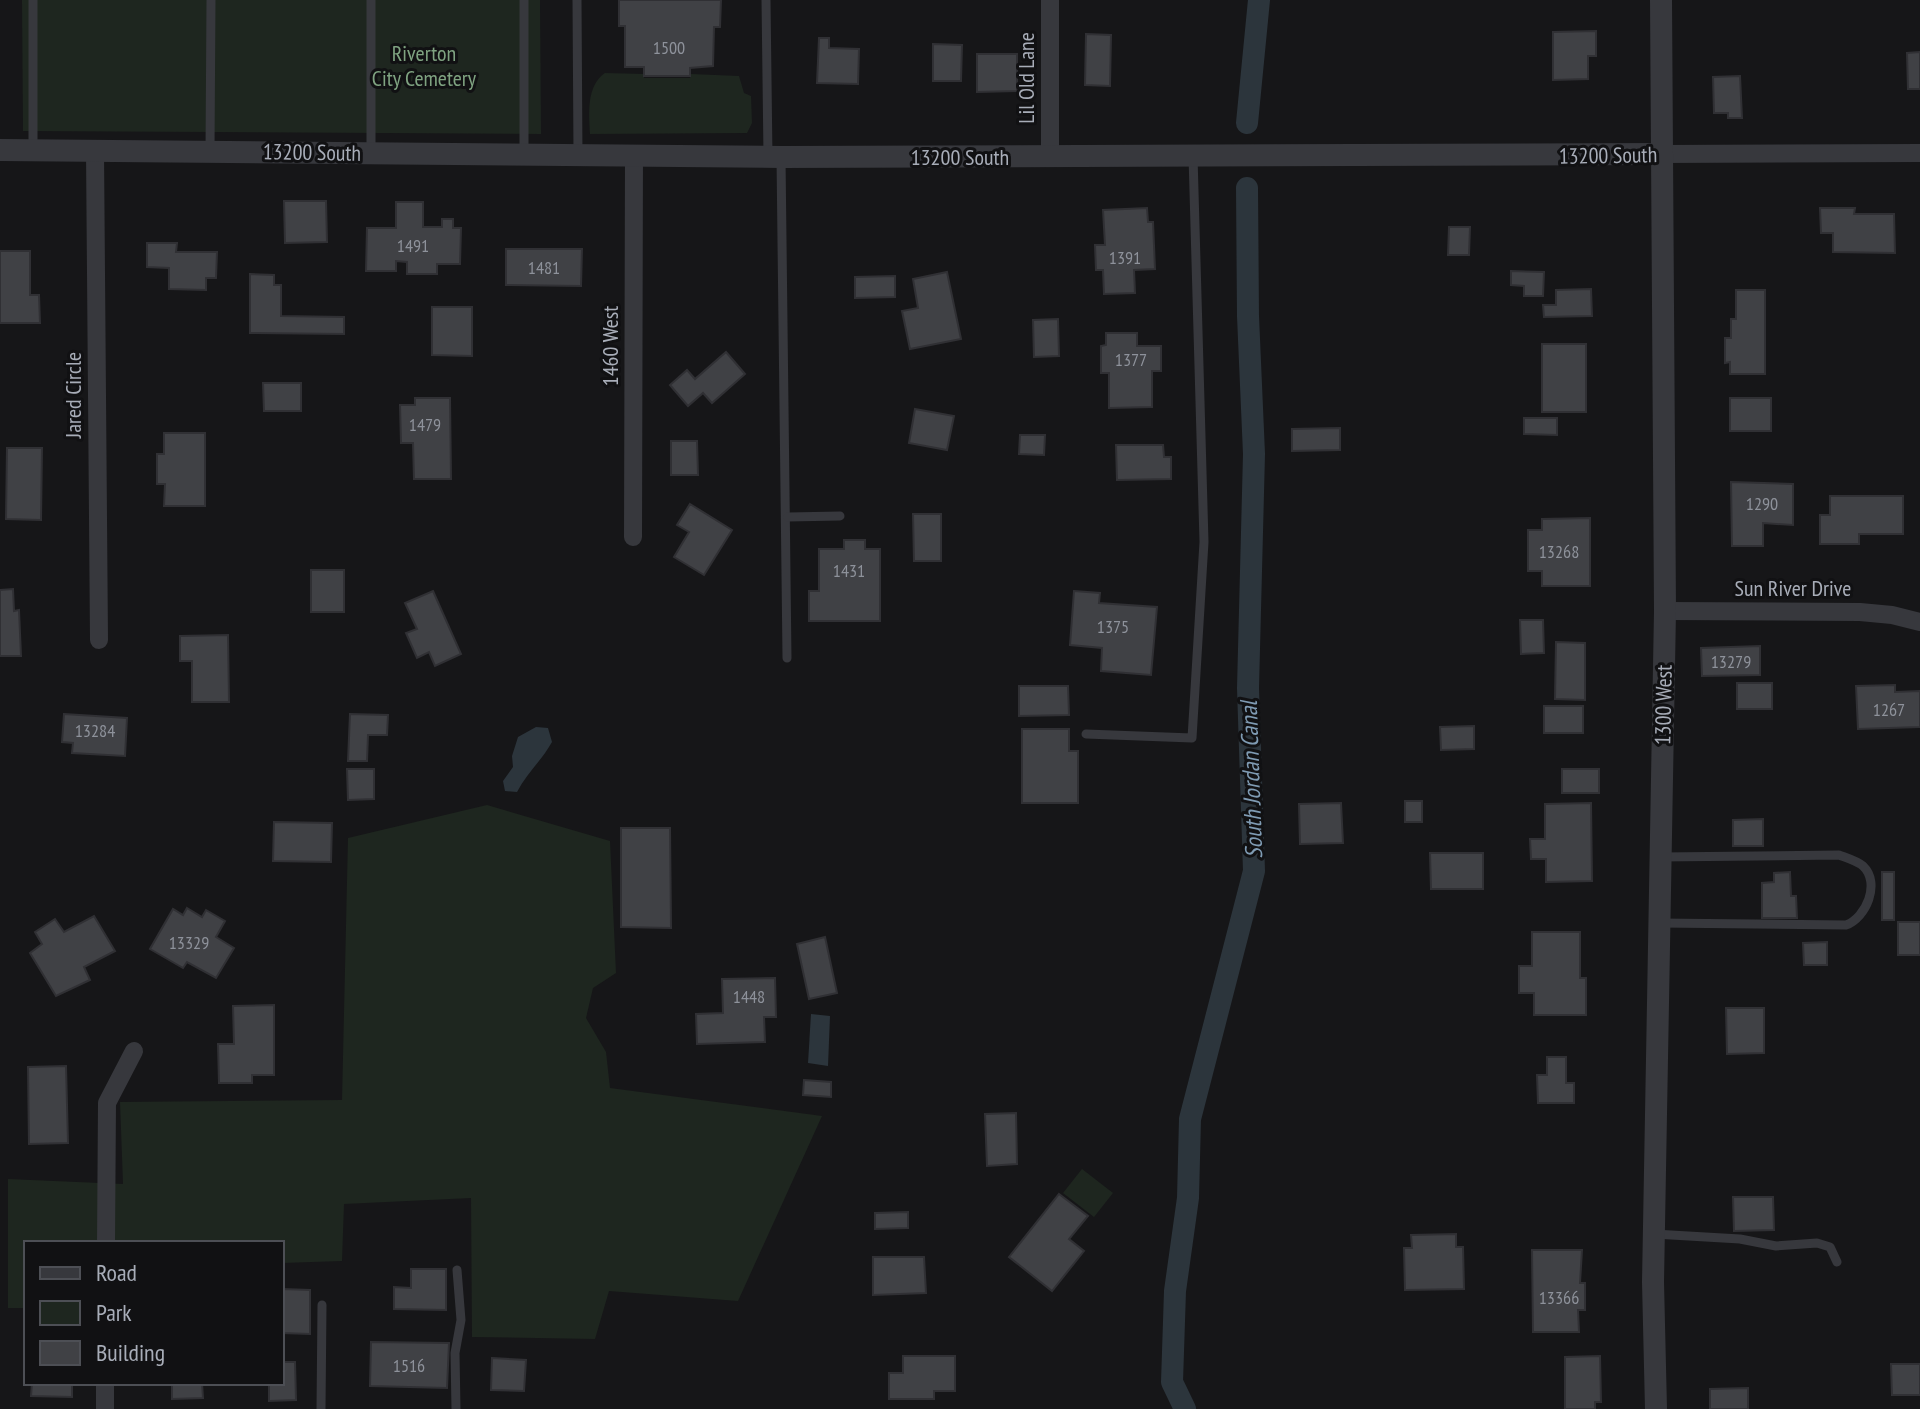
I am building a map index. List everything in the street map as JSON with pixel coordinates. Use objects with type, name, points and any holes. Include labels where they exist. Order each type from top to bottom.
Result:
[{"type":"street","name":"Lil Old Lane","points":[[1050,0],[1050,156]]},
{"type":"street","name":"1300 West","points":[[1656,1409],[1654,1234],[1665,611],[1661,0]]},
{"type":"street","name":"13200 South","points":[[0,150],[775,157],[1920,153]]},
{"type":"street","name":"Jared Circle","points":[[95,151],[99,640]]},
{"type":"street","name":"1460 West","points":[[633,537],[634,156]]},
{"type":"street","name":"Sun River Drive","points":[[1665,611],[1860,612],[1920,622]]},
{"type":"street","points":[[106,1241],[107,1103],[134,1051]]},
{"type":"street","points":[[105,1385],[105,1409]]},
{"type":"lane","points":[[33,0],[33,150]]},
{"type":"lane","points":[[210,151],[211,0]]},
{"type":"lane","points":[[371,0],[371,153]]},
{"type":"lane","points":[[524,0],[524,154]]},
{"type":"lane","points":[[577,0],[578,155]]},
{"type":"lane","points":[[766,0],[788,517],[787,658]]},
{"type":"lane","points":[[1086,734],[1192,738],[1204,542],[1193,156]]},
{"type":"lane","points":[[788,517],[840,516]]},
{"type":"lane","points":[[1659,923],[1846,925],[1862,915],[1870,891],[1869,875],[1862,865],[1839,855],[1660,857]]},
{"type":"lane","points":[[1654,1234],[1740,1239],[1776,1246],[1817,1243],[1830,1247],[1837,1262]]},
{"type":"lane","points":[[456,1409],[455,1353],[461,1320],[457,1270]]},
{"type":"lane","points":[[321,1409],[322,1305]]},
{"type":"green space","name":"Riverton City Cemetery","points":[[22,0],[540,0],[541,134],[23,131]]},
{"type":"green space","points":[[605,73],[644,74],[644,78],[690,78],[691,74],[739,76],[744,93],[751,96],[752,123],[747,133],[590,134],[592,93],[594,85]]},
{"type":"green space","points":[[487,805],[610,841],[616,973],[593,988],[586,1018],[606,1052],[610,1088],[822,1116],[738,1301],[609,1291],[595,1339],[472,1337],[471,1198],[344,1204],[342,1261],[284,1263],[284,1241],[24,1241],[24,1308],[8,1308],[8,1179],[123,1184],[120,1102],[342,1100],[348,838]]},
{"type":"green space","points":[[1082,1169],[1113,1193],[1094,1217],[1063,1193]]},
{"type":"shaded area","points":[[536,727],[548,728],[552,742],[517,792],[505,791],[503,781],[513,767],[512,756],[518,737]]},
{"type":"shaded area","points":[[811,1014],[830,1016],[828,1066],[808,1063]]},
{"type":"building","points":[[619,0],[721,0],[720,27],[714,27],[713,66],[690,68],[690,76],[644,76],[644,67],[625,67],[625,26],[619,26]]},
{"type":"building","points":[[1596,31],[1596,56],[1588,56],[1588,79],[1553,80],[1553,32]]},
{"type":"building","points":[[1086,34],[1111,35],[1110,86],[1085,85]]},
{"type":"building","points":[[819,38],[829,38],[829,48],[859,49],[858,84],[817,83]]},
{"type":"building","points":[[933,44],[962,45],[961,81],[933,81]]},
{"type":"building","points":[[1920,52],[1920,89],[1908,89],[1907,53]]},
{"type":"building","points":[[977,54],[1017,54],[1017,91],[977,92]]},
{"type":"building","points":[[1740,76],[1742,118],[1728,118],[1728,113],[1714,113],[1713,77]]},
{"type":"building","points":[[284,201],[326,201],[327,242],[285,243]]},
{"type":"building","points":[[396,202],[423,202],[423,227],[442,227],[442,219],[453,219],[453,228],[461,228],[460,264],[437,264],[437,274],[407,274],[407,262],[396,261],[396,271],[366,271],[367,228],[396,228]]},
{"type":"building","points":[[1147,208],[1148,222],[1153,222],[1155,269],[1134,270],[1135,293],[1104,294],[1103,270],[1096,270],[1095,245],[1105,245],[1103,210]]},
{"type":"building","points":[[1820,208],[1855,208],[1854,214],[1894,214],[1895,253],[1833,252],[1833,233],[1821,233]]},
{"type":"building","points":[[1449,227],[1470,227],[1469,255],[1448,255]]},
{"type":"building","points":[[147,243],[177,243],[176,252],[217,252],[216,278],[206,278],[206,290],[169,289],[169,268],[147,267]]},
{"type":"building","points":[[506,249],[582,249],[581,286],[506,285]]},
{"type":"building","points":[[0,251],[30,251],[30,295],[39,295],[40,323],[0,323]]},
{"type":"building","points":[[1511,271],[1544,272],[1543,296],[1524,296],[1524,286],[1511,285]]},
{"type":"building","points":[[947,272],[961,339],[910,349],[902,311],[918,308],[913,279]]},
{"type":"building","points":[[250,274],[274,275],[274,285],[281,285],[281,316],[344,317],[344,334],[250,333]]},
{"type":"building","points":[[895,276],[895,297],[855,298],[855,277]]},
{"type":"building","points":[[1591,289],[1592,316],[1544,317],[1543,305],[1556,305],[1556,290]]},
{"type":"building","points":[[1736,290],[1765,290],[1765,374],[1730,374],[1730,362],[1725,363],[1725,338],[1731,338],[1731,319],[1736,319]]},
{"type":"building","points":[[432,307],[472,307],[472,356],[432,355]]},
{"type":"building","points":[[1058,319],[1059,356],[1034,357],[1033,320]]},
{"type":"building","points":[[1106,333],[1137,333],[1137,346],[1161,346],[1161,371],[1152,371],[1152,407],[1109,408],[1109,373],[1101,373],[1101,346],[1106,345]]},
{"type":"building","points":[[1542,344],[1586,344],[1586,412],[1542,412]]},
{"type":"building","points":[[726,352],[745,374],[712,403],[703,393],[688,406],[670,385],[687,370],[695,379]]},
{"type":"building","points":[[263,383],[301,383],[301,411],[264,411]]},
{"type":"building","points":[[415,398],[450,398],[451,479],[414,479],[413,443],[401,443],[400,405],[415,405]]},
{"type":"building","points":[[1730,398],[1771,398],[1771,431],[1730,431]]},
{"type":"building","points":[[915,409],[954,416],[947,450],[909,443]]},
{"type":"building","points":[[1524,418],[1557,418],[1557,435],[1524,434]]},
{"type":"building","points":[[1340,428],[1340,450],[1292,451],[1292,429]]},
{"type":"building","points":[[164,433],[205,433],[205,506],[164,506],[165,484],[157,484],[157,454],[164,454]]},
{"type":"building","points":[[1020,435],[1045,435],[1044,455],[1019,454]]},
{"type":"building","points":[[671,441],[697,441],[698,475],[671,475]]},
{"type":"building","points":[[1116,445],[1163,445],[1164,457],[1171,457],[1171,479],[1117,480]]},
{"type":"building","points":[[7,448],[42,448],[41,520],[6,519]]},
{"type":"building","points":[[1731,482],[1793,484],[1793,525],[1763,523],[1763,546],[1732,546]]},
{"type":"building","points":[[1830,496],[1903,496],[1903,534],[1859,534],[1859,544],[1820,544],[1820,515],[1830,515]]},
{"type":"building","points":[[690,504],[732,530],[704,575],[674,557],[689,532],[677,525]]},
{"type":"building","points":[[913,514],[941,514],[941,561],[914,561]]},
{"type":"building","points":[[1590,518],[1590,586],[1542,586],[1542,571],[1528,571],[1528,530],[1542,530],[1542,519]]},
{"type":"building","points":[[844,540],[865,540],[865,549],[880,549],[880,621],[809,621],[809,591],[819,591],[819,549],[844,549]]},
{"type":"building","points":[[311,570],[344,570],[344,612],[311,612]]},
{"type":"building","points":[[13,589],[14,611],[19,610],[21,656],[0,656],[0,590]]},
{"type":"building","points":[[433,591],[461,654],[435,666],[429,652],[417,658],[406,633],[417,629],[405,603]]},
{"type":"building","points":[[1074,591],[1100,593],[1099,603],[1157,607],[1151,675],[1101,671],[1102,648],[1070,645]]},
{"type":"building","points":[[1520,620],[1543,620],[1544,653],[1521,654]]},
{"type":"building","points":[[228,635],[229,702],[192,702],[192,661],[180,661],[180,636]]},
{"type":"building","points":[[1556,642],[1585,643],[1585,700],[1555,699]]},
{"type":"building","points":[[1760,646],[1760,675],[1702,676],[1701,648]]},
{"type":"building","points":[[1737,683],[1772,683],[1772,709],[1737,709]]},
{"type":"building","points":[[1895,685],[1895,692],[1920,691],[1920,727],[1858,729],[1856,686]]},
{"type":"building","points":[[1019,686],[1068,686],[1069,715],[1019,716]]},
{"type":"building","points":[[1544,706],[1583,706],[1583,733],[1544,733]]},
{"type":"building","points":[[64,714],[127,718],[125,756],[72,753],[73,743],[62,742]]},
{"type":"building","points":[[350,714],[388,715],[387,735],[368,735],[367,761],[348,761]]},
{"type":"building","points":[[1474,726],[1474,749],[1441,750],[1440,727]]},
{"type":"building","points":[[1022,729],[1069,729],[1069,751],[1078,751],[1078,803],[1022,803]]},
{"type":"building","points":[[347,769],[374,769],[374,799],[348,800]]},
{"type":"building","points":[[1562,769],[1599,769],[1599,793],[1562,793]]},
{"type":"building","points":[[1405,801],[1422,801],[1422,822],[1405,822]]},
{"type":"building","points":[[1341,803],[1343,843],[1300,844],[1299,804]]},
{"type":"building","points":[[1591,803],[1592,881],[1546,882],[1546,859],[1531,859],[1530,839],[1545,839],[1545,804]]},
{"type":"building","points":[[1763,819],[1763,846],[1733,846],[1733,820]]},
{"type":"building","points":[[274,822],[332,823],[331,862],[273,861]]},
{"type":"building","points":[[621,828],[670,828],[671,928],[621,927]]},
{"type":"building","points":[[1430,853],[1483,853],[1483,889],[1431,889]]},
{"type":"building","points":[[1790,872],[1791,896],[1796,896],[1797,918],[1762,918],[1762,883],[1774,882],[1774,873]]},
{"type":"building","points":[[1882,872],[1894,872],[1894,920],[1882,920]]},
{"type":"building","points":[[187,908],[202,917],[206,910],[225,921],[216,937],[234,948],[216,978],[187,962],[183,968],[150,949],[173,909],[183,915]]},
{"type":"building","points":[[94,916],[115,951],[84,967],[90,980],[56,996],[30,953],[42,944],[35,932],[55,919],[64,932]]},
{"type":"building","points":[[1898,922],[1920,922],[1920,955],[1898,955]]},
{"type":"building","points":[[1532,932],[1580,932],[1580,978],[1586,978],[1586,1015],[1534,1015],[1534,993],[1519,993],[1519,966],[1532,966]]},
{"type":"building","points":[[825,937],[837,993],[809,999],[797,944]]},
{"type":"building","points":[[1827,942],[1827,965],[1804,965],[1803,943]]},
{"type":"building","points":[[775,978],[776,1017],[764,1017],[765,1042],[697,1044],[696,1014],[723,1013],[722,979]]},
{"type":"building","points":[[274,1005],[274,1075],[252,1075],[252,1083],[219,1083],[218,1044],[234,1044],[233,1006]]},
{"type":"building","points":[[1726,1008],[1764,1008],[1764,1053],[1727,1054]]},
{"type":"building","points":[[1547,1057],[1566,1057],[1566,1083],[1574,1083],[1574,1103],[1538,1103],[1537,1075],[1547,1075]]},
{"type":"building","points":[[66,1066],[68,1143],[29,1144],[28,1067]]},
{"type":"building","points":[[804,1080],[831,1082],[831,1097],[803,1095]]},
{"type":"building","points":[[1016,1113],[1017,1164],[987,1166],[985,1114]]},
{"type":"building","points":[[1059,1194],[1088,1216],[1069,1239],[1084,1251],[1052,1291],[1009,1257]]},
{"type":"building","points":[[1733,1197],[1773,1197],[1774,1230],[1734,1231]]},
{"type":"building","points":[[908,1212],[908,1228],[875,1229],[875,1213]]},
{"type":"building","points":[[1456,1234],[1456,1247],[1463,1247],[1464,1289],[1405,1290],[1404,1248],[1412,1248],[1411,1235]]},
{"type":"building","points":[[1532,1250],[1582,1250],[1580,1283],[1585,1283],[1585,1310],[1578,1310],[1579,1332],[1533,1332]]},
{"type":"building","points":[[873,1257],[924,1257],[926,1293],[873,1295]]},
{"type":"building","points":[[411,1269],[446,1269],[446,1310],[394,1309],[394,1287],[411,1288]]},
{"type":"building","points":[[284,1289],[310,1290],[310,1334],[284,1333]]},
{"type":"building","points":[[371,1342],[449,1343],[447,1388],[370,1386]]},
{"type":"building","points":[[903,1356],[955,1356],[955,1391],[934,1391],[934,1399],[889,1399],[889,1373],[903,1373]]},
{"type":"building","points":[[1600,1356],[1601,1402],[1595,1402],[1595,1409],[1565,1409],[1565,1357]]},
{"type":"building","points":[[492,1358],[526,1360],[524,1391],[491,1390]]},
{"type":"building","points":[[284,1362],[295,1362],[296,1400],[269,1401],[269,1385],[284,1385]]},
{"type":"building","points":[[1891,1364],[1920,1364],[1920,1395],[1892,1395]]},
{"type":"building","points":[[32,1385],[72,1385],[72,1397],[31,1396]]},
{"type":"building","points":[[172,1385],[202,1385],[203,1398],[172,1399]]},
{"type":"building","points":[[1748,1388],[1748,1409],[1710,1409],[1710,1389]]},
{"type":"waterway","name":"South Jordan Canal","points":[[1247,123],[1259,0]]},
{"type":"waterway","name":"South Jordan Canal","points":[[1185,1409],[1172,1382],[1175,1291],[1188,1198],[1190,1119],[1254,871],[1248,688],[1254,454],[1247,188]]}]
